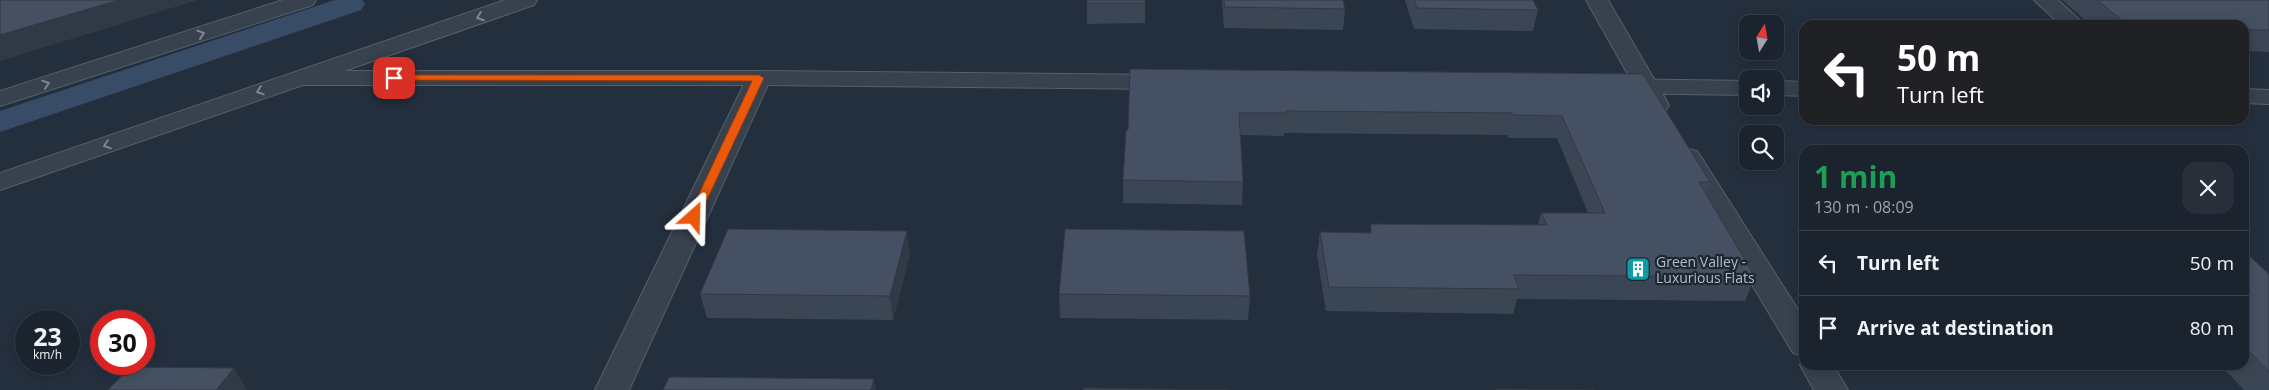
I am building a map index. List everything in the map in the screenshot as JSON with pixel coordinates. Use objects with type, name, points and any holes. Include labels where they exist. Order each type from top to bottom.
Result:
[{"type":"street","points":[[0,99],[305,0]]},
{"type":"street","points":[[0,182],[298,78],[427,36],[526,0]]},
{"type":"street","points":[[1598,0],[1645,86],[1799,337]]},
{"type":"street","points":[[2045,0],[2068,20]]},
{"type":"street","points":[[298,78],[759,78],[1187,82]]},
{"type":"street","points":[[612,390],[759,78]]},
{"type":"street","points":[[1585,86],[1739,88]]},
{"type":"street","points":[[1784,88],[1799,89]]},
{"type":"street","points":[[2249,96],[2269,97]]},
{"type":"street","points":[[1819,370],[1831,390]]},
{"type":"building","points":[[0,0],[119,0],[0,35]]},
{"type":"building","points":[[1087,0],[1145,0],[1145,3],[1087,3]]},
{"type":"building","points":[[1224,0],[1343,0],[1345,9],[1225,7]]},
{"type":"building","points":[[1414,0],[1533,0],[1538,10],[1417,8]]},
{"type":"building","points":[[2097,0],[2269,0],[2269,30],[2249,30],[2249,20],[2122,20]]},
{"type":"building","points":[[1130,69],[1643,74],[1710,182],[1699,182],[1755,277],[1514,275],[1519,289],[1329,287],[1320,232],[1371,233],[1371,224],[1547,225],[1541,213],[1605,213],[1562,116],[1513,115],[1512,113],[1286,111],[1286,113],[1239,113],[1243,182],[1123,180],[1126,130],[1128,130]]},
{"type":"building","points":[[728,229],[907,231],[890,296],[700,294]]},
{"type":"building","points":[[1065,229],[1244,231],[1250,296],[1059,294]]},
{"type":"building","points":[[2249,256],[2269,274],[2269,372],[2249,351]]},
{"type":"building","points":[[155,367],[234,368],[216,390],[108,390],[122,375],[155,375]]},
{"type":"building","points":[[669,377],[874,379],[871,390],[663,390]]},
{"type":"building","points":[[1083,388],[1231,390],[1083,390]]},
{"type":"building","points":[[1496,389],[1594,390],[1496,390]]},
{"type":"waterway","points":[[0,122],[351,4]]},
{"type":"place","name":"Green Valley - Luxurious Flats","points":[[1638,269]]},
{"type":"route","points":[[394,78],[759,78],[694,217]]}]
